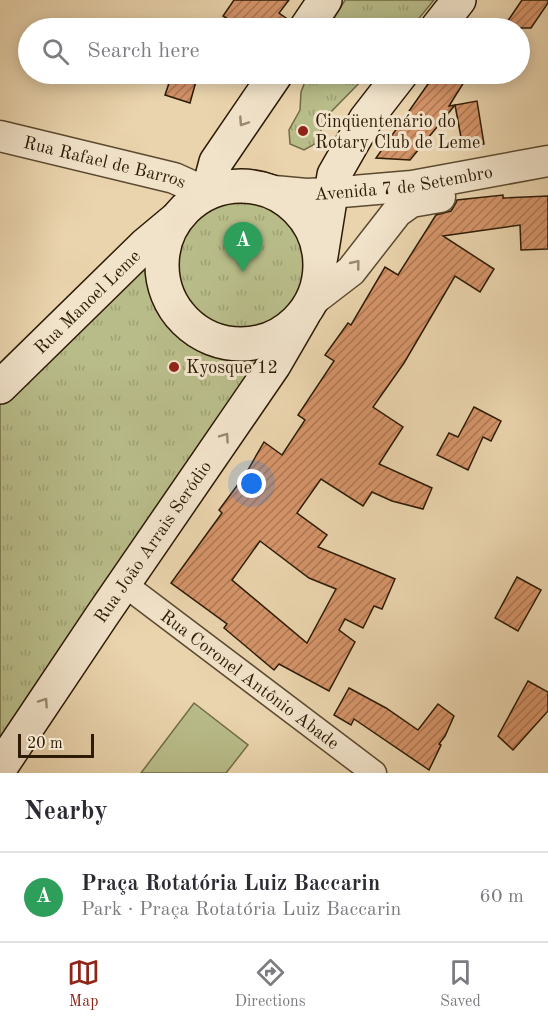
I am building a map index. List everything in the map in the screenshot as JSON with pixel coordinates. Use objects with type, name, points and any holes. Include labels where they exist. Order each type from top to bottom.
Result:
[{"type":"main road","points":[[313,18],[325,0]]},
{"type":"main road","points":[[445,18],[459,0]]},
{"type":"main road","points":[[208,193],[216,162],[269,84]]},
{"type":"main road","points":[[320,261],[315,236],[302,214],[283,197],[259,188],[233,186],[208,193],[190,204],[169,232],[162,262],[167,292],[183,318],[194,328],[217,340],[251,344],[273,338],[290,328],[307,308],[319,282],[320,261],[334,175],[366,119],[393,84]]},
{"type":"main road","name":"Rua Manoel Leme","points":[[0,387],[145,245],[177,219]]},
{"type":"main road","name":"Rua João Arrais Seródio","points":[[0,768],[274,364],[307,308]]},
{"type":"street","name":"Rua Rafael de Barros","points":[[0,136],[174,178],[208,193]]},
{"type":"street","name":"Avenida 7 de Setembro","points":[[259,188],[294,194],[412,186],[548,161]]},
{"type":"street","name":"Avenida 7 de Setembro","points":[[307,308],[351,271],[397,212],[411,202],[548,179]]},
{"type":"street","name":"Rua Coronel Antônio Abade","points":[[124,584],[374,773]]},
{"type":"green space","points":[[345,0],[434,0],[419,18],[334,18]]},
{"type":"green space","points":[[304,84],[358,84],[328,115],[315,144],[304,150],[290,144],[289,130],[300,110],[301,92]]},
{"type":"green space","points":[[243,201],[268,206],[289,220],[303,241],[308,266],[303,291],[289,312],[268,326],[243,331],[218,326],[197,312],[183,291],[178,266],[183,241],[197,220],[218,206]]},
{"type":"green space","points":[[165,240],[160,269],[163,287],[170,307],[183,326],[207,336],[222,346],[290,338],[0,769],[0,386]]},
{"type":"green space","points":[[194,703],[248,745],[226,773],[141,773]]},
{"type":"building","points":[[234,0],[289,0],[279,13],[286,18],[226,18],[223,16]]},
{"type":"building","points":[[522,0],[548,0],[531,28],[530,18],[510,18]]},
{"type":"building","points":[[169,84],[195,84],[190,103],[165,95]]},
{"type":"building","points":[[428,84],[463,84],[449,106],[455,105],[410,160],[376,158]]},
{"type":"building","points":[[477,101],[484,144],[463,148],[455,105]]},
{"type":"building","points":[[503,195],[503,198],[548,196],[548,249],[521,250],[520,225],[443,236],[494,269],[480,292],[455,276],[404,363],[373,407],[403,427],[379,464],[432,488],[423,509],[392,501],[372,492],[363,506],[321,479],[297,513],[327,535],[318,547],[395,579],[382,609],[374,606],[363,628],[345,619],[339,630],[355,642],[329,691],[279,664],[274,670],[224,628],[227,624],[171,583],[222,513],[219,510],[245,475],[264,442],[282,455],[305,420],[298,415],[334,361],[325,355],[348,323],[351,325],[385,267],[398,275],[436,215],[451,211],[457,200]],"holes":[[[260,541],[309,578],[336,589],[307,643],[232,580]]]},
{"type":"building","points":[[474,407],[501,421],[491,441],[483,437],[468,470],[437,455],[449,433],[458,437]]},
{"type":"building","points":[[517,577],[541,590],[518,631],[495,618]]},
{"type":"building","points":[[528,681],[548,692],[548,711],[513,750],[498,736]]},
{"type":"building","points":[[349,688],[386,708],[418,730],[438,704],[454,716],[439,744],[441,745],[429,770],[354,719],[351,725],[334,715]]},
{"type":"place","name":"Cinqüentenário do Rotary Club de Leme","points":[[303,131]]},
{"type":"place","name":"Praça Rotatória Luiz Baccarin","points":[[243,272]]},
{"type":"place","name":"Kyosque 12","points":[[174,367]]}]
